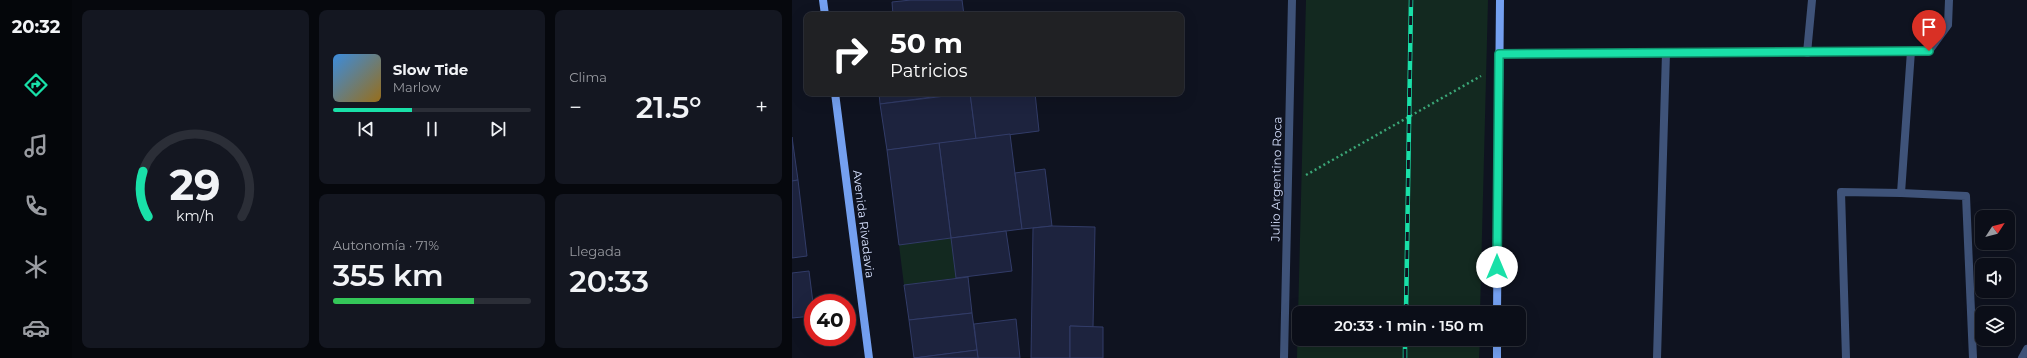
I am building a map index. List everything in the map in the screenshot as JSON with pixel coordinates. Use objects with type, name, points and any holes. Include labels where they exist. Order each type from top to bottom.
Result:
[{"type":"street","points":[[823,0],[825,12]]},
{"type":"street","name":"Julio Argentino Roca","points":[[1284,358],[1292,0]]},
{"type":"street","points":[[1497,306],[1500,0]]},
{"type":"street","points":[[1807,53],[1812,0]]},
{"type":"street","points":[[1499,54],[1929,51],[1948,25],[1949,0]]},
{"type":"street","points":[[1901,193],[1911,51]]},
{"type":"street","points":[[1657,358],[1666,53]]},
{"type":"street","name":"Avenida Rivadavia","points":[[835,96],[869,358]]},
{"type":"street","points":[[1846,358],[1841,192],[1966,196],[1973,358]]},
{"type":"street","points":[[1497,346],[1497,358]]},
{"type":"street","points":[[2022,358],[2027,349]]},
{"type":"path","points":[[1288,185],[1499,66]]},
{"type":"green space","points":[[1306,0],[1488,0],[1480,306],[1298,306]]},
{"type":"green space","points":[[951,238],[956,278],[904,285],[899,245]]},
{"type":"green space","points":[[1297,346],[1480,346],[1479,358],[1297,358]]},
{"type":"building","points":[[911,0],[962,0],[964,12],[893,12],[892,2]]},
{"type":"building","points":[[879,96],[932,96],[932,97],[880,104]]},
{"type":"building","points":[[945,96],[970,96],[976,139],[887,150],[880,104]]},
{"type":"building","points":[[970,96],[1035,96],[1039,131],[976,139]]},
{"type":"building","points":[[1010,134],[1022,229],[951,238],[939,143]]},
{"type":"building","points":[[792,137],[798,180],[792,181]]},
{"type":"building","points":[[939,143],[951,238],[899,245],[887,150]]},
{"type":"building","points":[[1045,169],[1052,226],[1022,229],[1015,173]]},
{"type":"building","points":[[798,180],[807,256],[792,258],[792,181]]},
{"type":"building","points":[[1052,226],[1095,227],[1093,327],[1070,326],[1070,358],[1031,358],[1033,228]]},
{"type":"building","points":[[1006,231],[1012,271],[956,278],[951,238]]},
{"type":"building","points":[[809,271],[812,294],[804,294],[804,317],[792,318],[792,273]]},
{"type":"building","points":[[968,277],[972,313],[909,320],[904,285]]},
{"type":"building","points":[[972,313],[977,350],[914,358],[909,320]]},
{"type":"building","points":[[1016,319],[1020,358],[978,358],[974,324]]},
{"type":"building","points":[[1070,326],[1103,327],[1103,358],[1070,358]]},
{"type":"building","points":[[977,350],[978,358],[914,358]]},
{"type":"railway","points":[[1406,306],[1411,0]]},
{"type":"railway","points":[[1405,346],[1405,358]]},
{"type":"route","points":[[1497,267],[1499,54],[1929,51]]}]
